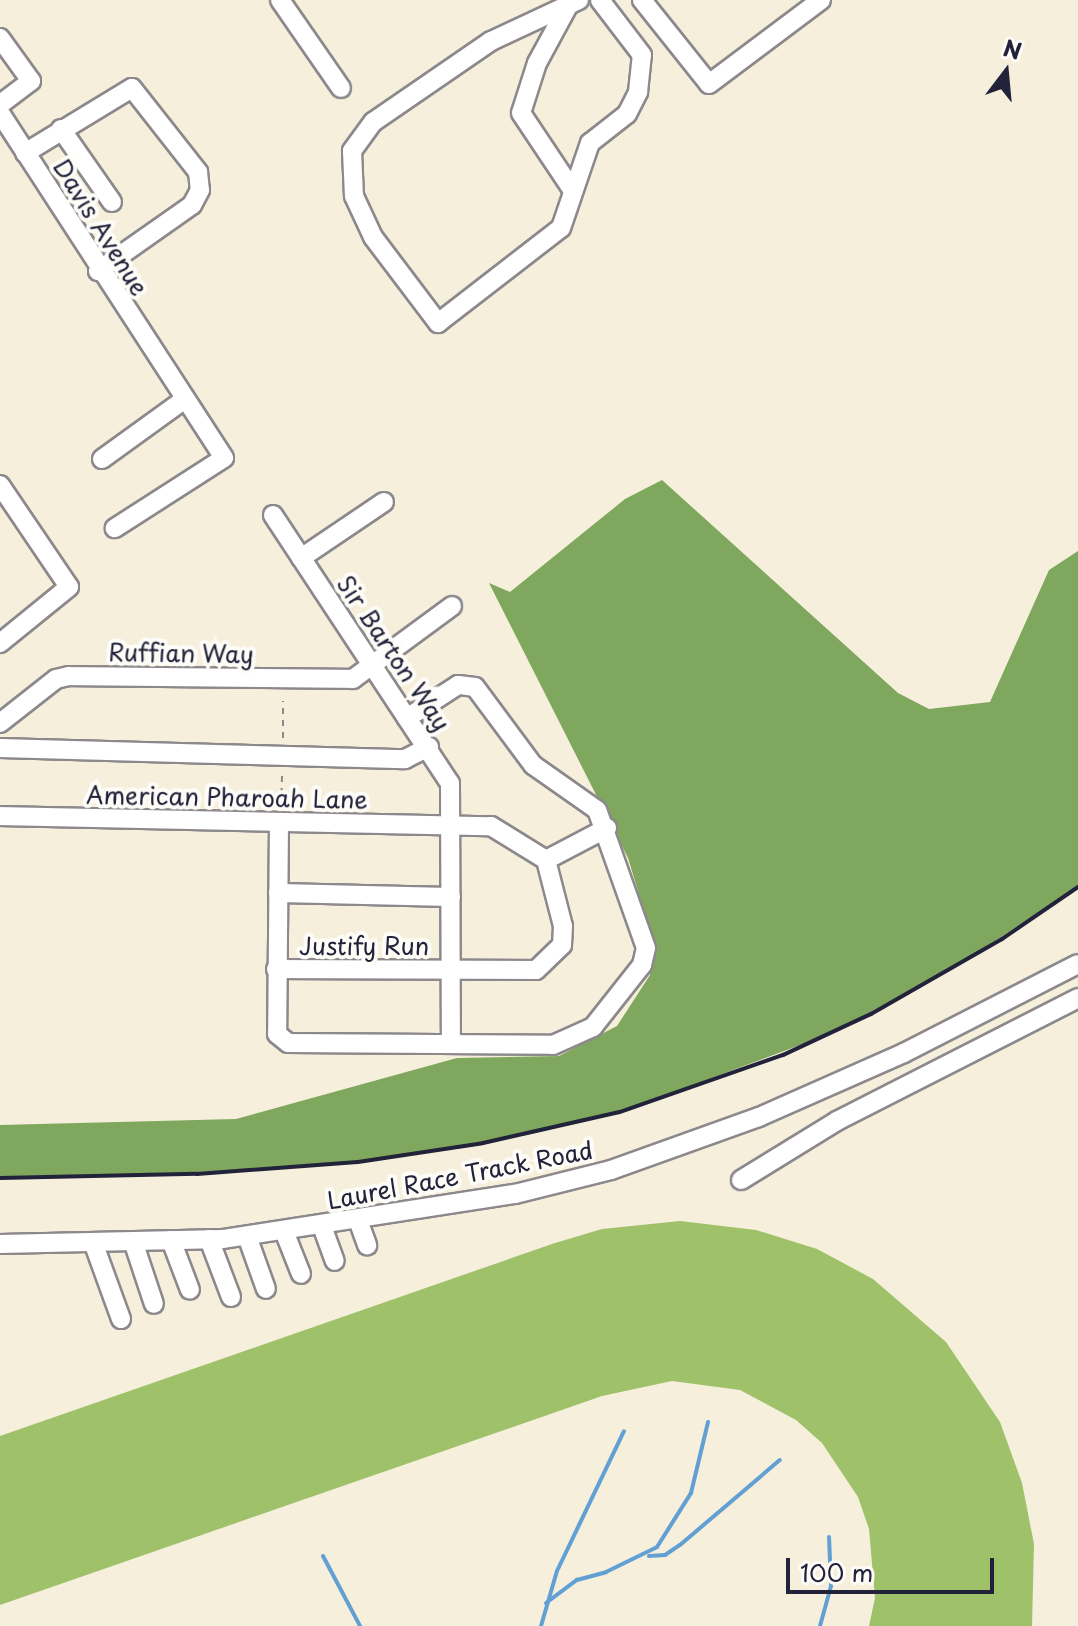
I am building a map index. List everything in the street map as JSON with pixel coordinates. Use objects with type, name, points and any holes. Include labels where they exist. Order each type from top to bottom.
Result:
[{"type":"street","points":[[280,0],[341,88]]},
{"type":"street","points":[[574,3],[491,41],[373,122],[358,138],[350,167],[354,196],[373,237],[438,323],[561,228],[571,188],[590,143],[627,114],[642,67],[642,55],[600,0]]},
{"type":"street","points":[[642,0],[709,84],[821,0]]},
{"type":"street","points":[[571,188],[521,113],[537,63],[574,3]]},
{"type":"street","points":[[0,38],[31,81],[1,115]]},
{"type":"street","points":[[25,153],[122,90],[136,90],[201,182],[188,209],[98,271]]},
{"type":"street","name":"Davis Avenue","points":[[1,115],[98,271],[224,458],[115,528]]},
{"type":"street","points":[[61,129],[112,202]]},
{"type":"street","points":[[102,459],[185,399]]},
{"type":"street","points":[[0,485],[69,587],[0,643]]},
{"type":"street","points":[[301,558],[384,502]]},
{"type":"street","name":"Sir Barton Way","points":[[273,515],[450,783],[451,1044]]},
{"type":"street","name":"Ruffian Way","points":[[0,723],[56,679],[69,676],[353,679],[452,606]]},
{"type":"street","points":[[280,817],[277,1034],[288,1043],[553,1045],[574,1039],[593,1027],[642,965],[646,948],[607,828],[597,810],[519,751],[475,687],[458,685],[407,718]]},
{"type":"street","points":[[0,748],[405,759],[429,747]]},
{"type":"street","name":"American Pharoah Lane","points":[[0,816],[280,817],[491,826],[546,860]]},
{"type":"street","points":[[546,860],[607,828]]},
{"type":"street","name":"Justify Run","points":[[276,969],[536,970],[552,959],[562,945],[563,926],[546,860]]},
{"type":"street","points":[[278,893],[451,897]]},
{"type":"street","name":"Laurel Race Track Road","points":[[0,1244],[209,1239],[358,1220],[398,1223],[611,1170],[759,1117],[904,1053],[1078,964]]},
{"type":"street","points":[[741,1180],[837,1121],[1078,998]]},
{"type":"street","points":[[358,1220],[367,1245]]},
{"type":"street","points":[[322,1226],[335,1261]]},
{"type":"street","points":[[284,1231],[301,1274]]},
{"type":"street","points":[[247,1236],[266,1289]]},
{"type":"street","points":[[209,1239],[231,1297]]},
{"type":"street","points":[[171,1240],[190,1290]]},
{"type":"street","points":[[133,1241],[154,1304]]},
{"type":"street","points":[[93,1242],[121,1319]]},
{"type":"path","points":[[283,701],[284,742]]},
{"type":"path","points":[[280,817],[284,768]]},
{"type":"green space","points":[[662,480],[898,693],[929,709],[990,702],[1049,570],[1078,551],[1078,886],[956,967],[827,1035],[620,1112],[527,1135],[358,1162],[197,1174],[0,1178],[0,1125],[236,1119],[457,1058],[559,1056],[617,1026],[650,975],[652,937],[628,858],[489,583],[510,592],[625,499]]},
{"type":"green space","points":[[680,1221],[756,1230],[817,1249],[873,1279],[946,1342],[1000,1422],[1022,1483],[1034,1544],[1032,1626],[869,1626],[875,1598],[869,1529],[858,1497],[822,1443],[796,1420],[740,1390],[672,1381],[602,1396],[0,1605],[0,1436],[555,1243],[602,1229]]},
{"type":"waterway","points":[[546,1603],[577,1580],[606,1572],[657,1547],[691,1493],[708,1422]]},
{"type":"waterway","points":[[541,1626],[557,1571],[624,1431]]},
{"type":"waterway","points":[[649,1556],[665,1555],[680,1545],[780,1460]]},
{"type":"waterway","points":[[820,1626],[831,1586],[829,1537]]},
{"type":"waterway","points":[[323,1556],[360,1626]]},
{"type":"railway","points":[[0,1178],[197,1174],[358,1162],[483,1143],[620,1112],[783,1055],[871,1014],[1002,939],[1078,887]]}]
